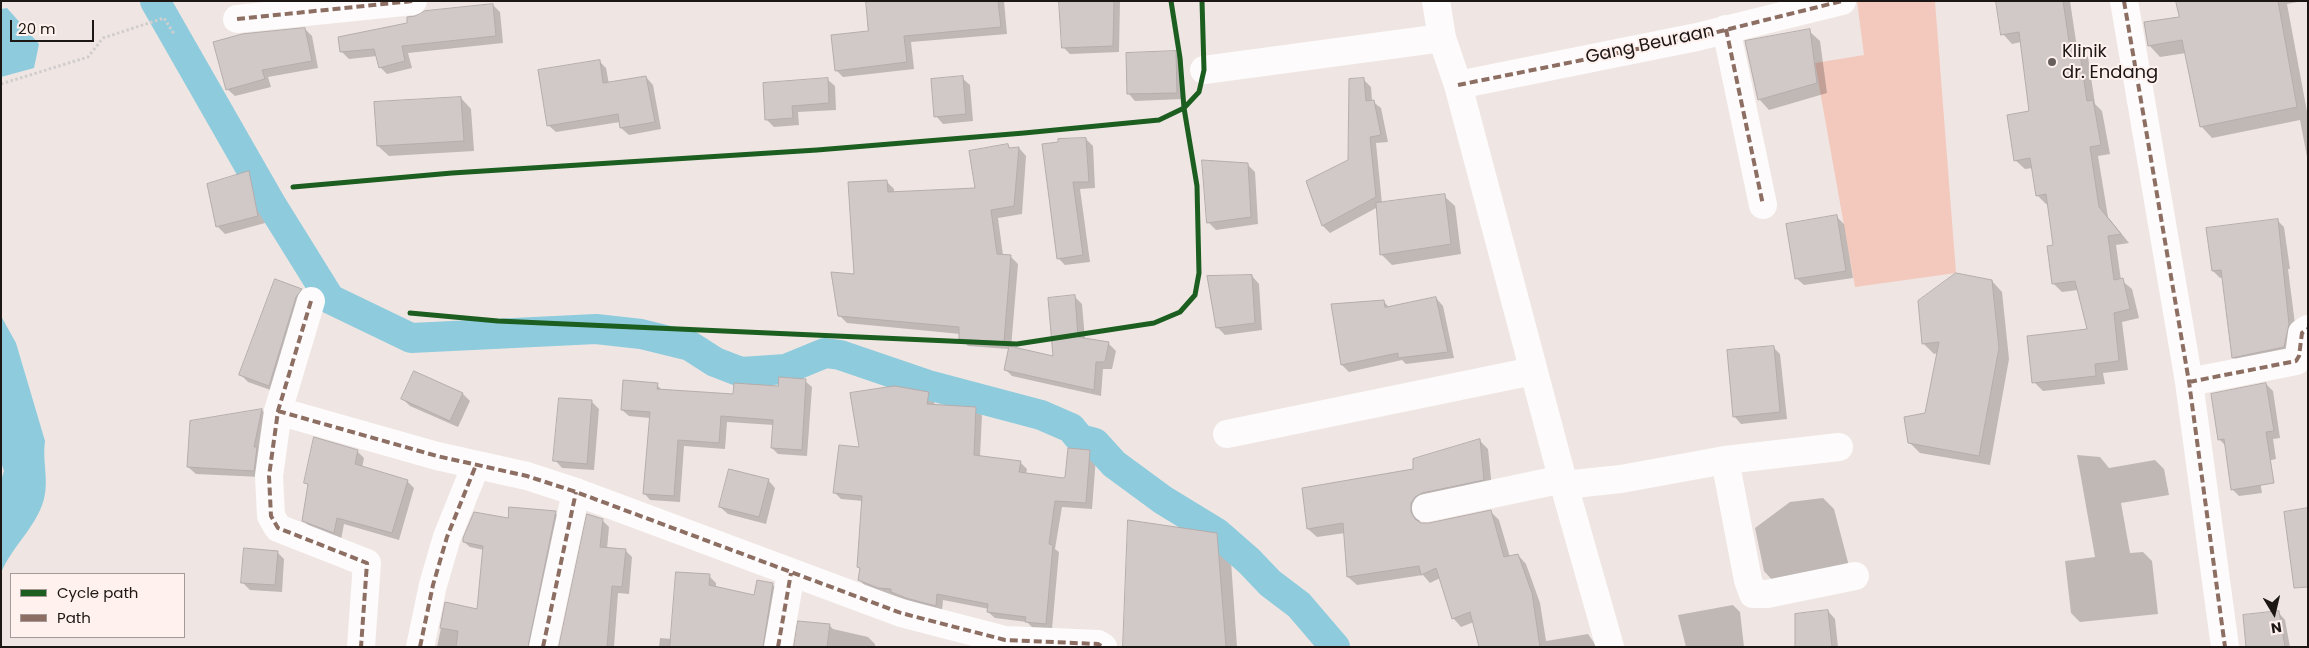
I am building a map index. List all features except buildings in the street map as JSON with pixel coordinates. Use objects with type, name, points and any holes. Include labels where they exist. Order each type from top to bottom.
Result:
[{"type":"street","points":[[237,19],[413,1]]},
{"type":"street","points":[[1436,1],[1442,38],[1458,85],[1610,647]]},
{"type":"street","name":"Gang Beuraan","points":[[1458,85],[1726,29],[1842,1]]},
{"type":"street","points":[[2124,1],[2189,382],[2225,647]]},
{"type":"street","points":[[1726,29],[1763,205]]},
{"type":"street","points":[[1204,70],[1442,38]]},
{"type":"street","points":[[310,301],[278,411],[269,476],[271,516],[278,528],[367,563],[361,647]]},
{"type":"street","points":[[2189,382],[2296,361],[2299,356],[2302,333],[2308,328]]},
{"type":"street","points":[[1226,434],[1534,371]]},
{"type":"street","points":[[278,411],[437,456],[527,476],[576,492],[901,613],[1005,640],[1098,644],[1103,647]]},
{"type":"street","points":[[1426,508],[1564,482],[1621,479],[1724,460],[1839,447]]},
{"type":"street","points":[[1724,460],[1748,580],[1753,594],[1767,594],[1855,576]]},
{"type":"street","points":[[420,647],[433,585],[447,537],[476,465]]},
{"type":"street","points":[[543,647],[576,492]]},
{"type":"street","points":[[778,647],[792,573]]},
{"type":"path","points":[[1,84],[88,57],[103,38],[164,18],[174,34]]},
{"type":"shaded area","points":[[1857,1],[1935,1],[1956,273],[1855,287],[1815,63],[1864,55]]},
{"type":"water","points":[[7,8],[39,44],[34,68],[1,77],[1,9]]},
{"type":"water","points":[[1,316],[16,343],[45,441],[46,485],[44,499],[35,519],[11,554],[1,573],[1,481],[4,471],[1,462]]},
{"type":"waterway","points":[[155,1],[271,204],[330,299],[411,338],[596,329],[641,334],[690,346],[715,362],[741,372],[786,369],[825,353],[840,355],[928,385],[1041,415],[1071,428],[1080,439],[1095,443],[1114,464],[1163,500],[1217,533],[1249,561],[1270,583],[1299,605],[1335,647]]},
{"type":"marked path","points":[[237,19],[413,1]]},
{"type":"marked path","points":[[1458,85],[1697,37],[1842,1]]},
{"type":"marked path","points":[[2124,1],[2189,382],[2225,647]]},
{"type":"marked path","points":[[1726,29],[1763,205]]},
{"type":"marked path","points":[[311,301],[278,411],[269,476],[271,516],[278,528],[367,563],[361,647]]},
{"type":"marked path","points":[[2189,382],[2296,361],[2299,356],[2302,333],[2308,329]]},
{"type":"marked path","points":[[278,411],[437,456],[527,476],[576,492],[901,613],[1005,640],[1098,644],[1103,647]]},
{"type":"marked path","points":[[420,647],[433,585],[447,537],[476,465]]},
{"type":"marked path","points":[[543,647],[576,492]]},
{"type":"marked path","points":[[778,647],[791,573]]},
{"type":"cycle path","points":[[410,313],[498,321],[1017,344],[1154,323],[1180,312],[1195,295],[1199,273],[1197,186],[1184,108],[1180,58],[1171,1]]},
{"type":"cycle path","points":[[293,187],[452,173],[817,150],[1159,120],[1184,108],[1199,92],[1204,70],[1202,1]]},
{"type":"place","name":"Klinik dr. Endang","points":[[2052,62]]}]
